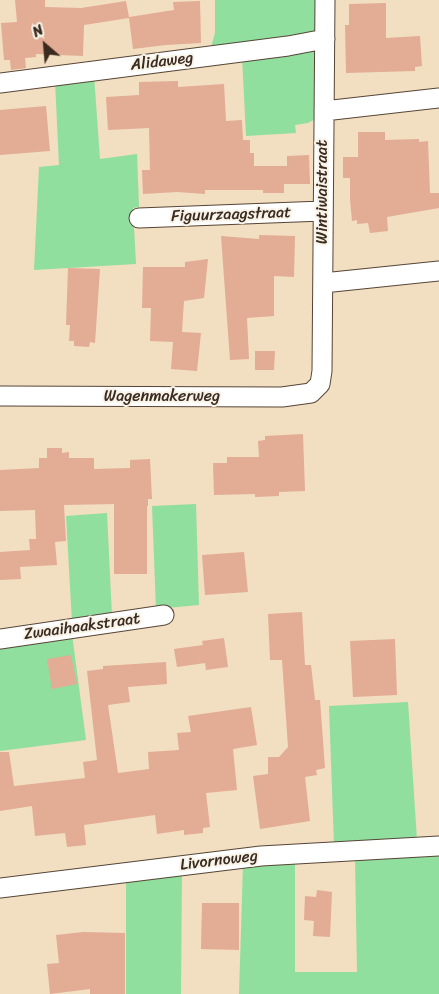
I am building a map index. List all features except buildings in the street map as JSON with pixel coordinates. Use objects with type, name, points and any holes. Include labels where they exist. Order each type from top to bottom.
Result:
[{"type":"street","name":"Wintiwaistraat","points":[[320,384],[322,371],[325,0]]},
{"type":"street","name":"Alidaweg","points":[[0,83],[288,46],[324,39]]},
{"type":"street","points":[[324,111],[439,98]]},
{"type":"street","name":"Figuurzaagstraat","points":[[139,218],[323,211]]},
{"type":"street","points":[[322,282],[439,270]]},
{"type":"street","name":"Wagenmakerweg","points":[[0,396],[282,397],[310,394],[320,384]]},
{"type":"street","name":"Zwaaihaakstraat","points":[[0,639],[164,615]]},
{"type":"street","name":"Livornoweg","points":[[0,888],[261,856],[439,846]]},
{"type":"green space","points":[[215,0],[319,0],[320,20],[314,36],[211,47],[215,33]]},
{"type":"green space","points":[[313,49],[318,54],[319,117],[308,123],[295,125],[296,133],[246,136],[242,56]]},
{"type":"green space","points":[[94,75],[100,159],[137,154],[139,207],[133,208],[136,264],[34,270],[39,167],[59,165],[55,81]]},
{"type":"green space","points":[[196,504],[199,605],[156,609],[152,506]]},
{"type":"green space","points":[[107,513],[112,616],[72,622],[66,516]]},
{"type":"green space","points":[[72,634],[86,740],[0,751],[0,645]]},
{"type":"green space","points":[[408,702],[417,840],[334,846],[329,706]]},
{"type":"green space","points":[[439,853],[439,994],[239,994],[243,864],[295,861],[295,972],[357,972],[355,859]]},
{"type":"green space","points":[[182,872],[181,994],[126,994],[126,879]]}]
